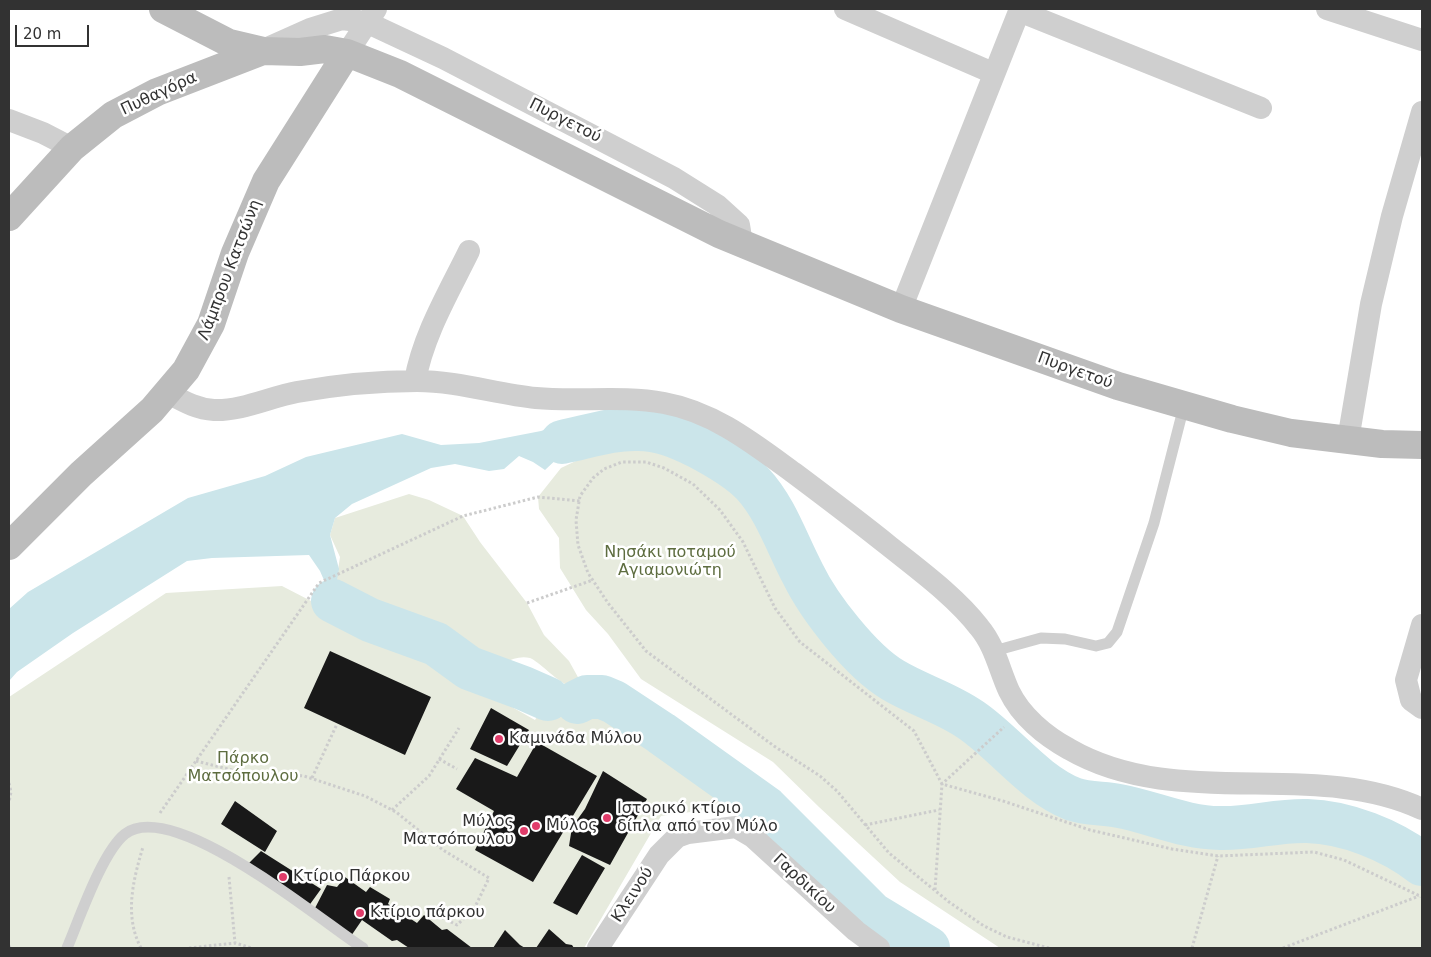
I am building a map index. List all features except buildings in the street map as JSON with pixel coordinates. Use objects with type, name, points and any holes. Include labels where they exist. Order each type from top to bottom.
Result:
[{"type":"street","points":[[163,9],[229,43],[263,51]]},
{"type":"street","points":[[845,9],[993,73]]},
{"type":"street","points":[[1327,9],[1422,40]]},
{"type":"street","points":[[901,309],[1019,10],[1261,108]]},
{"type":"street","name":"Πυργετού","points":[[263,51],[310,29],[342,19],[371,15],[443,58],[674,178],[717,205],[739,225],[742,244]]},
{"type":"street","name":"Λάμπρου Κατσώνη","points":[[9,546],[168,393],[186,370],[211,324],[235,253],[266,181],[371,15]]},
{"type":"street","name":"Πυθαγόρα","points":[[9,217],[72,148],[113,115],[157,92],[263,51],[300,52],[325,49],[347,53]]},
{"type":"street","name":"Πυργετού","points":[[347,53],[448,96],[543,147],[742,244],[901,309],[1118,386],[1184,406],[1291,433],[1422,446]]},
{"type":"street","points":[[1348,440],[1371,304],[1399,189],[1422,112]]},
{"type":"street","points":[[9,120],[43,133],[72,148]]},
{"type":"street","points":[[415,381],[418,364],[426,342],[469,251]]},
{"type":"street","points":[[168,393],[196,407],[223,410],[297,392],[363,384],[415,381],[440,382],[542,398],[634,398],[675,405],[704,415],[760,448],[899,554],[968,614],[979,626],[994,651],[1008,689],[1021,711],[1060,744],[1106,766],[1142,776],[1192,782],[1349,790],[1382,795],[1422,809]]},
{"type":"street","points":[[1416,704],[1406,680],[1422,625]]},
{"type":"street","name":"Γαρδικίου","points":[[669,843],[688,832],[727,827],[743,830],[851,940],[879,948]]},
{"type":"street","name":"Κλεινού","points":[[598,948],[648,870],[669,843]]},
{"type":"lane","points":[[994,651],[1041,638],[1065,639],[1096,646],[1108,643],[1117,632],[1154,523],[1184,406]]},
{"type":"lane","points":[[67,948],[107,859],[118,841],[132,830],[150,828],[195,838],[227,854],[363,948]]},
{"type":"path","points":[[935,890],[942,784],[914,732],[800,642],[775,608],[743,542],[720,510],[693,484],[646,462],[622,462],[604,469],[593,478],[580,496],[576,520],[578,546],[593,580],[646,651],[774,746],[820,776],[837,791],[889,853],[935,890],[984,926],[1007,937],[1049,948]]},
{"type":"path","points":[[141,948],[134,931],[131,908],[142,851],[150,828],[319,583],[464,516],[538,497],[580,501]]},
{"type":"path","points":[[527,603],[593,580]]},
{"type":"path","points":[[312,778],[337,724]]},
{"type":"path","points":[[942,784],[1007,724]]},
{"type":"path","points":[[392,810],[429,776],[459,728]]},
{"type":"path","points":[[439,759],[457,769]]},
{"type":"path","points":[[196,761],[236,771],[304,776],[365,796],[392,810],[443,850],[488,878],[468,916],[457,925],[443,918]]},
{"type":"path","points":[[9,783],[11,792],[9,802]]},
{"type":"path","points":[[942,784],[1003,801],[1090,830],[1172,849],[1218,856],[1314,852],[1344,860],[1421,896]]},
{"type":"path","points":[[864,825],[939,810]]},
{"type":"path","points":[[227,854],[236,943]]},
{"type":"path","points":[[1192,948],[1218,856]]},
{"type":"path","points":[[1283,948],[1421,896]]},
{"type":"path","points":[[189,948],[236,943],[252,948]]},
{"type":"green space","name":"Νησάκι ποταμού Αγιαμονιώτη","points":[[655,444],[709,471],[746,506],[802,613],[850,667],[921,712],[946,720],[967,730],[1017,784],[1057,802],[1084,810],[1213,836],[1323,833],[1349,837],[1391,853],[1422,872],[1422,948],[1000,948],[900,882],[773,762],[641,679],[608,634],[586,610],[560,568],[559,538],[539,509],[538,497],[561,468],[601,449]]},
{"type":"green space","points":[[409,494],[429,500],[463,516],[480,542],[527,603],[544,635],[569,661],[579,679],[567,685],[538,663],[530,658],[523,657],[496,666],[480,667],[471,665],[461,659],[427,629],[416,623],[334,596],[340,557],[330,535],[335,518]]},
{"type":"green space","name":"Πάρκο Ματσόπουλου","points":[[282,586],[464,680],[535,720],[554,688],[745,801],[743,805],[661,816],[584,948],[9,948],[9,697],[166,593]]},
{"type":"water","points":[[564,423],[560,456],[545,470],[519,456],[504,469],[489,471],[455,464],[431,468],[352,504],[335,518],[330,535],[339,569],[333,601],[320,571],[309,555],[212,558],[187,561],[73,633],[17,672],[9,681],[9,609],[28,592],[188,498],[265,476],[306,457],[402,434],[441,445],[479,443],[541,431]]},
{"type":"waterway","points":[[562,442],[619,430],[654,430],[690,443],[734,468],[753,484],[768,504],[819,602],[842,632],[868,660],[893,680],[971,720],[1032,773],[1059,792],[1073,799],[1119,806],[1181,823],[1207,827],[1242,827],[1296,821],[1322,822],[1368,834],[1396,847],[1422,864]]},
{"type":"waterway","points":[[333,601],[370,620],[436,644],[469,668],[548,699]]},
{"type":"waterway","points":[[577,702],[587,697],[602,697],[614,702],[661,733],[766,808],[872,914],[928,948]]},
{"type":"place","name":"Καμινάδα Μύλου","points":[[499,739]]},
{"type":"place","name":"Ιστορικό κτίριο δίπλα από τον Μύλο","points":[[607,818]]},
{"type":"place","name":"Μύλος","points":[[536,826]]},
{"type":"place","name":"Μύλος Ματσόπουλου","points":[[524,831]]},
{"type":"place","name":"Κτίριο Πάρκου","points":[[283,877]]},
{"type":"place","name":"Κτίριο πάρκου","points":[[360,913]]}]
